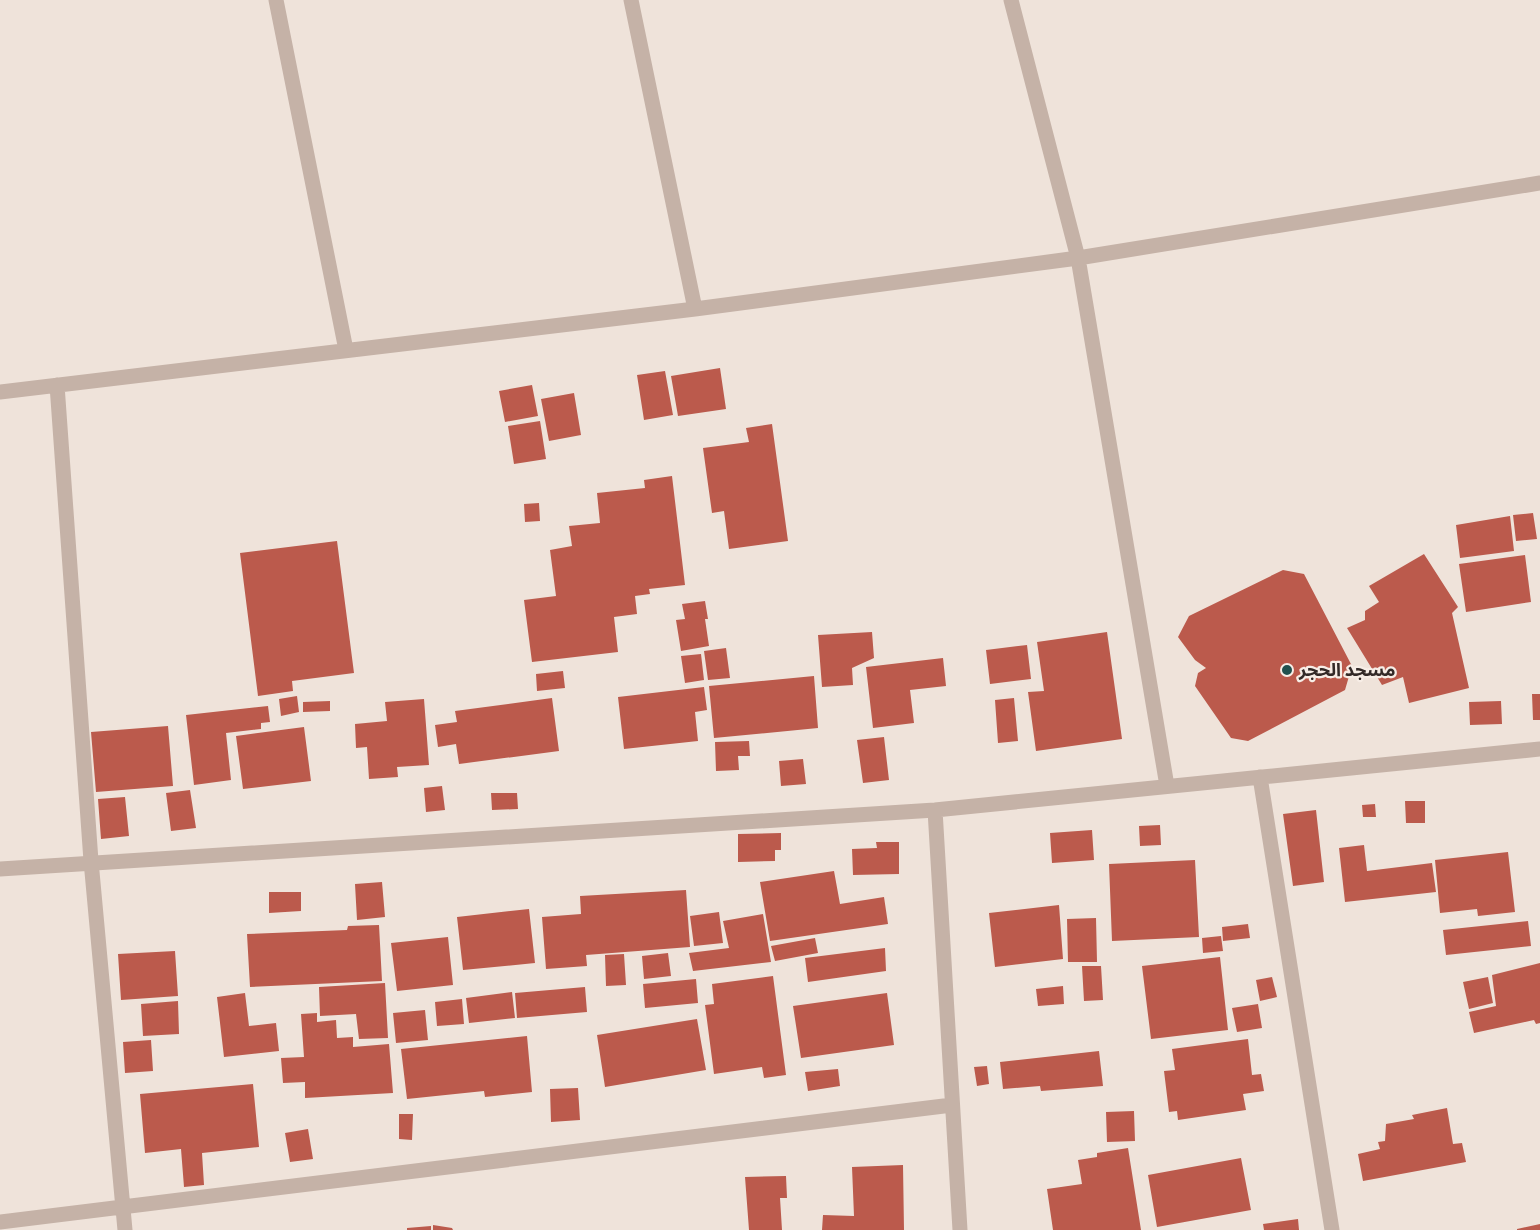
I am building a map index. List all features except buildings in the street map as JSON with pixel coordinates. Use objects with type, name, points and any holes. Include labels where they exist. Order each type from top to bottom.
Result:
[{"type":"street","points":[[276,0],[346,351]]},
{"type":"street","points":[[631,0],[695,309]]},
{"type":"street","points":[[1011,0],[1078,258],[1167,786]]},
{"type":"street","points":[[0,393],[695,309],[1078,258],[1540,183]]},
{"type":"street","points":[[57,385],[91,861],[125,1230]]},
{"type":"street","points":[[0,868],[934,810],[1540,749]]},
{"type":"street","points":[[1260,777],[1332,1230]]},
{"type":"street","points":[[934,810],[960,1230]]},
{"type":"street","points":[[0,1222],[952,1105]]},
{"type":"place","name":"مسجد الحجر","points":[[1287,670]]}]
